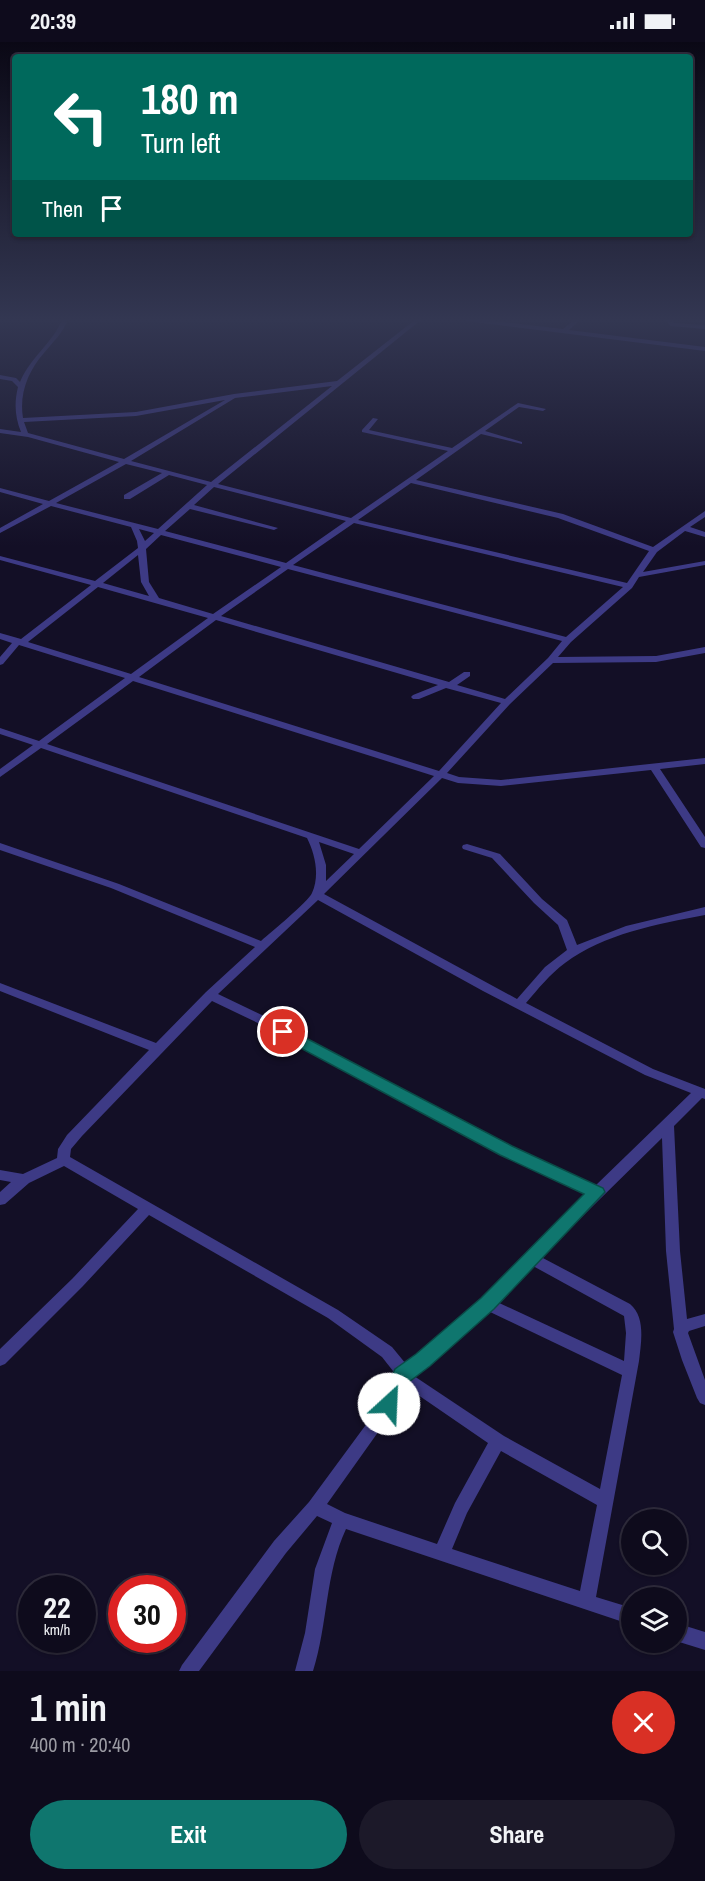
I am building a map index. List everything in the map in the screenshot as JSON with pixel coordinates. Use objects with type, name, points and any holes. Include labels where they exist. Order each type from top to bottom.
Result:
[{"type":"street","points":[[20,395],[18,408],[20,420],[25,434],[28,435]]},
{"type":"street","points":[[20,420],[136,414],[242,395]]},
{"type":"street","points":[[0,662],[20,642],[141,549],[213,484],[323,395]]},
{"type":"street","points":[[0,531],[216,410],[234,396]]},
{"type":"street","points":[[0,774],[351,519],[482,432],[518,405],[543,409]]},
{"type":"street","points":[[375,419],[364,431],[453,450]]},
{"type":"street","points":[[0,431],[28,435],[122,462],[629,586]]},
{"type":"street","points":[[482,432],[520,443]]},
{"type":"street","points":[[127,497],[167,473]]},
{"type":"street","points":[[408,480],[560,516],[654,550]]},
{"type":"street","points":[[0,490],[568,640]]},
{"type":"street","points":[[187,506],[274,528]]},
{"type":"street","points":[[606,1501],[498,1441],[402,1376],[399,1365],[387,1352],[333,1314],[147,1209],[64,1160],[62,1155],[77,1133],[210,995],[439,776],[568,640],[629,586],[654,550],[705,513]]},
{"type":"street","points":[[133,524],[139,534],[145,582],[156,600]]},
{"type":"street","points":[[685,528],[705,535]]},
{"type":"street","points":[[0,558],[156,600],[507,702]]},
{"type":"street","points":[[638,575],[705,563]]},
{"type":"street","points":[[0,636],[135,677],[439,776],[470,782],[501,783],[705,761]]},
{"type":"street","points":[[551,660],[656,659],[705,650]]},
{"type":"street","points":[[416,697],[447,686],[467,674]]},
{"type":"street","points":[[0,731],[42,743],[361,853]]},
{"type":"street","points":[[655,768],[700,830],[705,845]]},
{"type":"street","points":[[311,836],[323,862],[323,875],[317,895]]},
{"type":"street","points":[[0,846],[115,886],[263,946]]},
{"type":"street","points":[[467,847],[496,856],[538,901],[563,923],[574,953]]},
{"type":"street","points":[[188,1671],[280,1547],[315,1508],[381,1416],[402,1376],[488,1304],[596,1192],[702,1093],[649,1072],[317,895]]},
{"type":"street","points":[[519,1004],[561,960],[602,938],[640,925],[705,911]]},
{"type":"street","points":[[0,987],[158,1049]]},
{"type":"street","points":[[210,995],[264,1021],[506,1151],[596,1192]]},
{"type":"street","points":[[668,1126],[673,1251],[682,1341],[705,1398]]},
{"type":"street","points":[[0,1200],[24,1179],[64,1160]]},
{"type":"street","points":[[0,1175],[24,1179]]},
{"type":"street","points":[[0,1359],[78,1282],[147,1209]]},
{"type":"street","points":[[531,1258],[630,1312],[634,1330],[615,1463],[595,1551],[587,1602]]},
{"type":"street","points":[[488,1304],[629,1371]]},
{"type":"street","points":[[681,1328],[705,1320]]},
{"type":"street","points":[[441,1554],[461,1508],[498,1441]]},
{"type":"street","points":[[315,1508],[342,1520],[621,1613]]},
{"type":"street","points":[[304,1671],[312,1645],[323,1570],[333,1538],[342,1520]]},
{"type":"street","points":[[687,1635],[705,1641]]},
{"type":"route","points":[[283,1032],[506,1151],[596,1192],[488,1304],[402,1376],[389,1404]]}]
